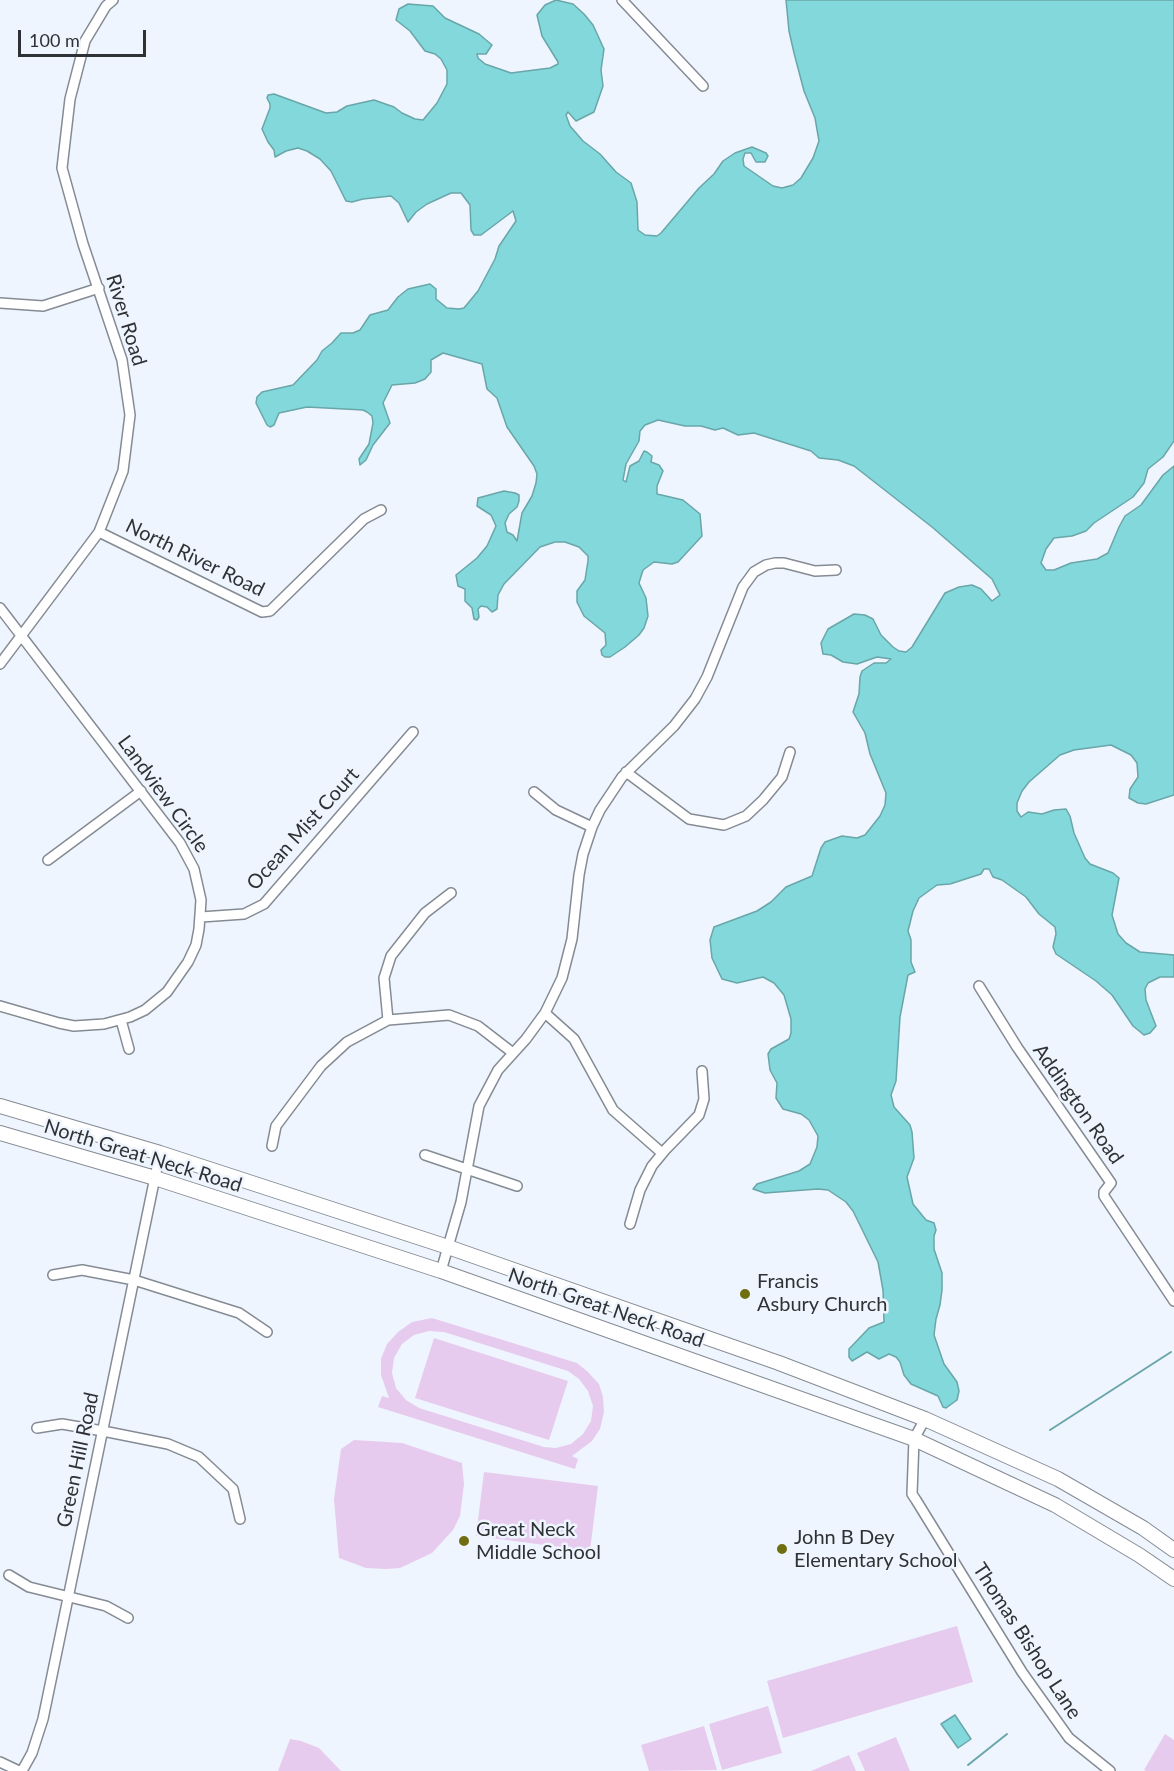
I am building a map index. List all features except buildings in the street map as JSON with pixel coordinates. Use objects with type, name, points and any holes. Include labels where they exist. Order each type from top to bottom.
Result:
[{"type":"main road","name":"North Great Neck Road","points":[[0,1106],[160,1153],[448,1247],[779,1363],[925,1419],[1058,1479],[1143,1528],[1174,1550]]},
{"type":"main road","name":"North Great Neck Road","points":[[0,1133],[155,1178],[441,1271],[914,1439],[1055,1505],[1139,1555],[1174,1579]]},
{"type":"street","name":"River Road","points":[[0,664],[99,532],[123,471],[130,416],[122,360],[83,244],[62,168],[70,99],[84,41],[106,6],[113,0]]},
{"type":"street","points":[[622,0],[703,86]]},
{"type":"street","points":[[0,303],[43,306],[99,288]]},
{"type":"street","name":"North River Road","points":[[99,532],[262,612],[270,611],[364,519],[381,510]]},
{"type":"street","points":[[441,1271],[461,1202],[479,1106],[492,1078],[545,1013],[554,997],[567,961],[573,932],[579,875],[592,826],[626,772],[674,726],[695,699],[707,677],[743,587],[754,572],[775,563],[815,571],[836,570]]},
{"type":"street","name":"Landview Circle","points":[[0,608],[141,791],[188,856],[199,883],[201,917],[196,945],[179,977],[156,1002],[145,1010],[121,1020],[89,1026],[74,1026],[0,1006]]},
{"type":"street","name":"Ocean Mist Court","points":[[201,917],[244,914],[264,904],[413,732]]},
{"type":"street","points":[[626,772],[689,819],[724,825],[746,816],[763,800],[782,777],[790,752]]},
{"type":"street","points":[[48,860],[141,791]]},
{"type":"street","points":[[534,792],[556,810],[592,826]]},
{"type":"street","points":[[388,1020],[384,978],[391,956],[425,913],[451,893]]},
{"type":"street","name":"Addington Road","points":[[979,986],[1017,1047],[1111,1183],[1104,1192],[1104,1196],[1174,1301]]},
{"type":"street","points":[[545,1013],[574,1039],[613,1110],[662,1153]]},
{"type":"street","points":[[272,1146],[276,1126],[321,1066],[347,1042],[388,1020],[449,1015],[478,1026],[513,1053]]},
{"type":"street","points":[[121,1020],[129,1049]]},
{"type":"street","points":[[630,1224],[644,1182],[662,1153],[699,1116],[704,1099],[702,1071]]},
{"type":"street","name":"Green Hill Road","points":[[21,1771],[39,1735],[160,1153]]},
{"type":"street","points":[[425,1155],[517,1186]]},
{"type":"street","points":[[53,1275],[82,1270],[134,1280],[238,1313],[267,1332]]},
{"type":"street","name":"Thomas Bishop Lane","points":[[925,1419],[914,1439],[912,1494],[1022,1672],[1069,1738],[1110,1771]]},
{"type":"street","points":[[37,1428],[62,1424],[103,1431],[168,1444],[199,1457],[233,1489],[240,1519]]},
{"type":"street","points":[[9,1575],[29,1587],[106,1606],[128,1618]]},
{"type":"street","points":[[0,1762],[21,1771]]},
{"type":"shaded area","points":[[432,1318],[577,1363],[588,1372],[599,1384],[604,1412],[600,1429],[592,1441],[572,1456],[578,1459],[575,1469],[378,1407],[382,1396],[389,1398],[381,1375],[381,1359],[387,1344],[412,1322]],"holes":[[[429,1331],[444,1332],[568,1371],[579,1379],[588,1391],[593,1406],[591,1421],[583,1434],[571,1444],[556,1448],[544,1447],[419,1408],[406,1400],[396,1388],[392,1373],[394,1358],[402,1344],[414,1335]]]},
{"type":"shaded area","points":[[434,1338],[568,1381],[549,1440],[415,1398]]},
{"type":"shaded area","points":[[354,1440],[402,1443],[462,1463],[464,1484],[460,1516],[453,1530],[432,1553],[400,1568],[386,1569],[366,1568],[339,1558],[334,1499],[341,1449]]},
{"type":"shaded area","points":[[484,1472],[598,1486],[590,1551],[476,1536]]},
{"type":"shaded area","points":[[957,1626],[973,1682],[783,1738],[767,1681]]},
{"type":"shaded area","points":[[768,1706],[782,1753],[722,1770],[709,1724]]},
{"type":"shaded area","points":[[704,1726],[717,1770],[649,1771],[641,1745]]},
{"type":"shaded area","points":[[1165,1734],[1174,1740],[1174,1771],[1144,1770]]},
{"type":"shaded area","points":[[896,1737],[910,1771],[865,1771],[857,1753]]},
{"type":"shaded area","points":[[290,1739],[319,1748],[341,1771],[278,1771]]},
{"type":"shaded area","points":[[849,1755],[856,1771],[811,1771]]},
{"type":"water","points":[[556,0],[573,4],[584,14],[593,25],[604,49],[601,70],[603,86],[594,112],[576,121],[568,112],[566,115],[570,126],[616,172],[631,183],[637,202],[638,230],[645,235],[657,236],[714,174],[723,161],[735,153],[752,147],[766,153],[768,156],[765,162],[756,162],[751,153],[745,153],[744,166],[773,186],[782,188],[793,185],[801,178],[813,158],[819,141],[815,118],[804,91],[794,53],[786,0],[1174,0],[1174,441],[1163,457],[1148,469],[1144,483],[1133,497],[1086,531],[1072,536],[1054,538],[1046,549],[1041,563],[1046,570],[1054,570],[1071,563],[1097,559],[1108,553],[1125,516],[1141,505],[1163,475],[1174,466],[1174,795],[1146,804],[1129,798],[1130,789],[1138,777],[1137,763],[1131,755],[1111,745],[1074,750],[1060,755],[1022,791],[1017,803],[1017,811],[1021,817],[1028,812],[1042,814],[1066,809],[1085,858],[1090,864],[1113,873],[1119,878],[1112,915],[1118,934],[1126,943],[1140,952],[1174,955],[1174,977],[1160,977],[1148,983],[1145,989],[1146,1000],[1156,1026],[1150,1033],[1144,1035],[1133,1026],[1112,995],[1096,981],[1056,954],[1053,947],[1055,927],[1039,914],[1026,897],[1002,880],[993,877],[989,869],[950,884],[937,885],[919,898],[908,931],[911,940],[911,962],[915,972],[908,975],[900,1017],[896,1081],[891,1095],[894,1107],[910,1125],[912,1132],[914,1158],[907,1177],[913,1204],[926,1220],[934,1223],[936,1230],[934,1249],[942,1273],[942,1290],[934,1335],[944,1364],[957,1382],[959,1391],[957,1400],[946,1408],[943,1407],[938,1396],[911,1384],[896,1357],[889,1354],[879,1359],[867,1352],[852,1361],[849,1357],[849,1349],[869,1328],[884,1322],[883,1290],[878,1262],[853,1211],[846,1202],[828,1190],[765,1193],[753,1189],[757,1184],[799,1171],[810,1164],[817,1147],[818,1136],[809,1120],[801,1114],[783,1109],[776,1098],[777,1083],[770,1070],[768,1054],[771,1049],[789,1039],[791,1033],[791,1019],[784,995],[774,983],[763,977],[737,983],[722,979],[712,958],[710,940],[714,927],[757,911],[771,902],[786,887],[812,876],[825,842],[842,836],[857,838],[865,835],[880,816],[885,805],[886,793],[870,754],[865,733],[853,712],[859,694],[862,671],[874,663],[886,663],[891,659],[877,657],[857,664],[843,662],[831,655],[823,654],[821,643],[828,629],[854,614],[865,615],[873,619],[881,635],[893,647],[906,652],[912,647],[945,593],[972,585],[981,589],[992,601],[1000,595],[992,579],[932,527],[854,466],[838,460],[819,458],[811,451],[754,433],[738,435],[723,428],[715,430],[658,420],[645,425],[640,431],[639,441],[626,464],[623,480],[626,482],[630,466],[639,461],[644,451],[647,452],[652,456],[651,462],[659,465],[663,471],[657,486],[657,494],[683,500],[700,514],[702,536],[678,562],[672,564],[654,562],[643,570],[639,583],[646,598],[648,616],[644,628],[625,647],[610,657],[605,657],[601,650],[606,645],[605,633],[584,616],[577,602],[577,591],[585,580],[588,561],[588,556],[579,547],[565,542],[555,542],[540,547],[504,584],[498,595],[497,609],[492,612],[487,607],[481,606],[478,609],[477,620],[474,619],[472,608],[465,601],[465,589],[458,586],[456,575],[477,558],[487,546],[496,526],[491,515],[477,506],[478,498],[504,491],[519,495],[517,507],[509,514],[505,523],[507,532],[517,541],[522,513],[532,496],[537,474],[507,427],[497,398],[487,389],[482,364],[443,353],[431,360],[431,372],[425,379],[415,383],[392,385],[383,403],[390,423],[373,445],[366,460],[360,465],[359,459],[369,444],[373,423],[372,416],[367,412],[307,407],[279,413],[274,425],[270,427],[256,403],[257,397],[262,392],[293,385],[341,333],[353,333],[360,330],[370,315],[388,310],[408,289],[430,284],[436,289],[436,299],[447,308],[464,308],[478,291],[495,259],[499,246],[516,221],[513,211],[481,235],[474,235],[471,230],[470,205],[461,193],[451,193],[427,204],[408,222],[399,203],[391,196],[346,201],[331,171],[320,159],[298,148],[275,157],[274,150],[262,129],[270,108],[268,95],[274,94],[326,113],[337,112],[347,106],[374,100],[394,107],[415,119],[423,120],[437,103],[447,84],[447,70],[441,59],[425,51],[410,31],[396,20],[399,9],[408,4],[433,6],[445,18],[479,34],[492,45],[486,54],[477,54],[478,58],[485,64],[511,73],[550,68],[558,64],[542,36],[537,15],[545,5]]},
{"type":"water","points":[[955,1715],[971,1739],[958,1748],[941,1724]]},
{"type":"waterway","points":[[1050,1430],[1171,1352]]},
{"type":"waterway","points":[[968,1765],[1007,1734]]},
{"type":"place","name":"Francis Asbury Church","points":[[745,1294]]},
{"type":"place","name":"Great Neck Middle School","points":[[464,1541]]},
{"type":"place","name":"John B Dey Elementary School","points":[[782,1549]]}]
